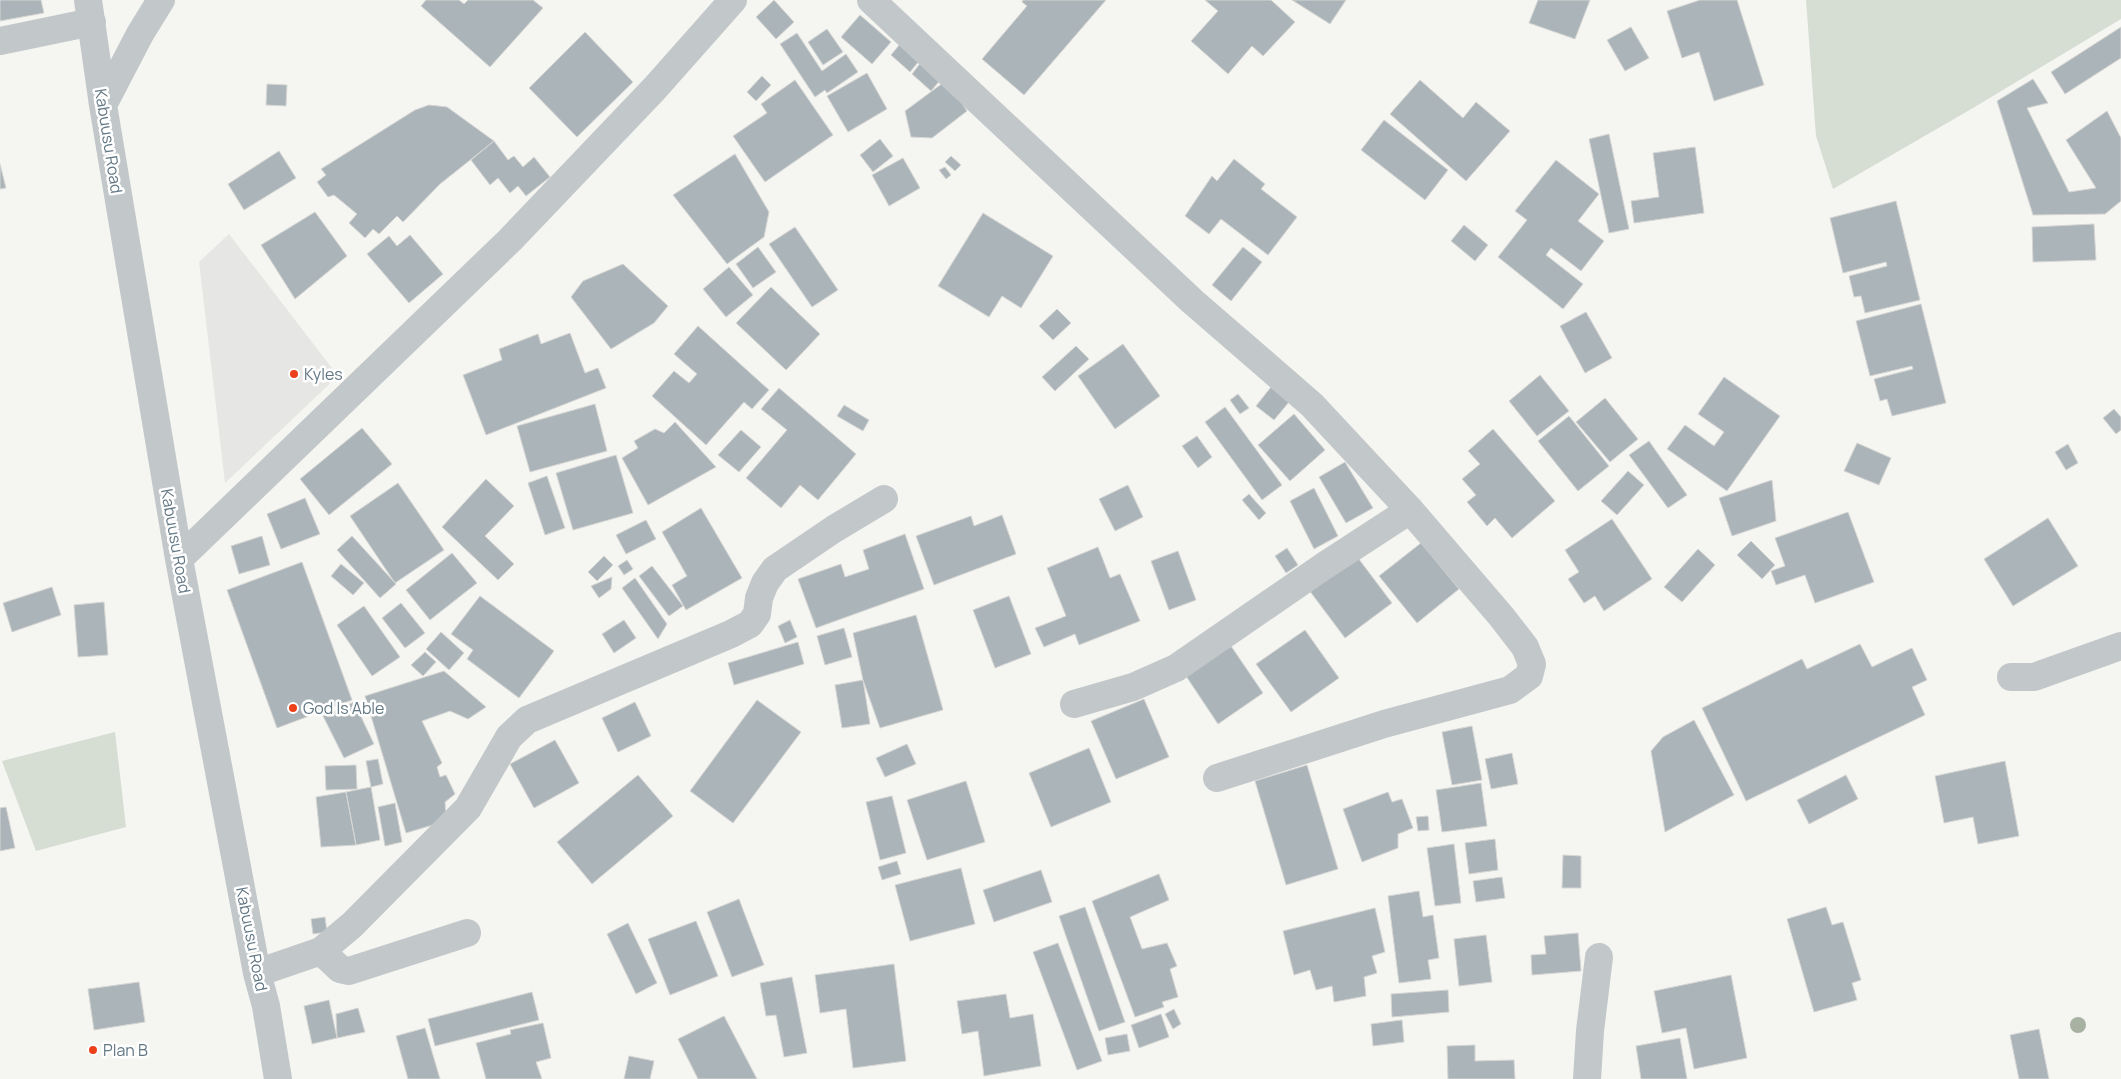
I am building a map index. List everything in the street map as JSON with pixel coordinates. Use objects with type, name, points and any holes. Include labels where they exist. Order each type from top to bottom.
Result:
[{"type":"street","points":[[103,105],[140,34],[161,0]]},
{"type":"street","points":[[179,559],[510,240],[655,88],[733,0]]},
{"type":"street","points":[[871,0],[1192,301],[1312,405],[1410,510],[1501,616],[1525,647],[1532,664],[1529,676],[1510,690],[1384,724],[1217,778]]},
{"type":"street","points":[[0,41],[90,11]]},
{"type":"street","name":"Kabuusu Road","points":[[90,11],[103,105],[179,559],[257,972],[266,1006],[278,1079]]},
{"type":"street","points":[[257,972],[321,951],[352,925],[463,813],[483,783],[509,737],[527,720],[731,634],[750,624],[757,614],[759,598],[765,582],[775,569],[834,528],[884,499]]},
{"type":"street","points":[[1074,704],[1133,687],[1176,668],[1324,566],[1410,510]]},
{"type":"street","points":[[2011,677],[2034,677],[2121,646]]},
{"type":"street","points":[[321,951],[340,969],[349,972],[467,932]]},
{"type":"street","points":[[1587,1079],[1598,957]]},
{"type":"shaded area","points":[[1806,0],[2121,0],[2121,19],[1833,189],[1816,136]]},
{"type":"shaded area","points":[[229,234],[338,376],[225,483],[199,262]]},
{"type":"shaded area","points":[[115,732],[126,827],[36,851],[2,761]]},
{"type":"building","points":[[0,0],[41,0],[44,13],[0,21]]},
{"type":"building","points":[[426,0],[459,0],[464,4],[468,0],[533,0],[543,8],[490,67],[421,6]]},
{"type":"building","points":[[774,0],[794,22],[776,39],[756,17]]},
{"type":"building","points":[[1023,0],[1106,0],[1024,95],[982,59],[1027,6],[1022,2]]},
{"type":"building","points":[[1205,0],[1271,0],[1295,22],[1263,56],[1252,46],[1228,74],[1191,41],[1218,11]]},
{"type":"building","points":[[1292,0],[1346,0],[1330,24]]},
{"type":"building","points":[[1538,0],[1590,0],[1575,39],[1529,23]]},
{"type":"building","points":[[1700,0],[1737,0],[1764,85],[1714,101],[1699,52],[1682,58],[1667,11]]},
{"type":"building","points":[[860,15],[891,42],[872,64],[841,37]]},
{"type":"building","points":[[1631,27],[1649,58],[1625,71],[1607,40]]},
{"type":"building","points":[[2121,27],[2121,58],[2065,94],[2051,72]]},
{"type":"building","points":[[827,29],[843,52],[823,65],[808,42]]},
{"type":"building","points":[[585,32],[633,82],[577,137],[529,88]]},
{"type":"building","points":[[797,33],[822,71],[846,54],[858,72],[827,93],[825,90],[815,97],[780,44]]},
{"type":"building","points":[[900,44],[919,61],[910,72],[891,55]]},
{"type":"building","points":[[922,61],[942,78],[931,91],[912,74]]},
{"type":"building","points":[[867,73],[887,109],[848,132],[827,96]]},
{"type":"building","points":[[762,76],[771,85],[756,101],[747,92]]},
{"type":"building","points":[[2033,79],[2048,103],[2027,108],[2069,192],[2096,188],[2066,140],[2107,111],[2121,138],[2121,201],[2105,214],[2033,215],[1997,101]]},
{"type":"building","points":[[795,80],[833,135],[765,182],[733,136],[767,113],[761,104]]},
{"type":"building","points":[[947,80],[967,111],[932,138],[911,137],[905,111]]},
{"type":"building","points":[[1420,80],[1463,118],[1476,102],[1510,131],[1466,181],[1390,114]]},
{"type":"building","points":[[267,84],[287,85],[286,106],[266,105]]},
{"type":"building","points":[[429,105],[447,107],[494,141],[440,184],[403,222],[397,216],[379,234],[373,229],[365,238],[349,223],[357,214],[334,195],[328,197],[317,182],[326,175],[321,169],[415,110]]},
{"type":"building","points":[[1384,120],[1448,170],[1425,200],[1361,150]]},
{"type":"building","points":[[1609,134],[1629,229],[1609,233],[1589,139]]},
{"type":"building","points":[[880,139],[893,156],[873,172],[860,155]]},
{"type":"building","points":[[494,141],[508,160],[514,156],[523,167],[534,157],[550,177],[526,196],[518,186],[510,193],[498,178],[490,185],[471,160]]},
{"type":"building","points":[[1695,147],[1704,213],[1634,223],[1631,201],[1659,197],[1653,153]]},
{"type":"building","points":[[279,151],[296,178],[244,210],[228,184]]},
{"type":"building","points":[[735,154],[769,212],[764,237],[727,264],[673,195]]},
{"type":"building","points":[[951,156],[961,165],[955,171],[945,162]]},
{"type":"building","points":[[903,158],[920,188],[889,206],[872,175]]},
{"type":"building","points":[[1234,159],[1265,184],[1261,189],[1297,217],[1268,255],[1221,219],[1209,234],[1185,216],[1212,176],[1217,181]]},
{"type":"building","points":[[1556,160],[1599,194],[1578,221],[1604,241],[1581,271],[1551,248],[1546,255],[1583,284],[1563,309],[1498,257],[1527,220],[1515,211]]},
{"type":"building","points":[[0,164],[6,188],[0,189]]},
{"type":"building","points":[[945,167],[951,175],[946,179],[939,170]]},
{"type":"building","points":[[1896,201],[1920,300],[1865,313],[1861,296],[1854,297],[1849,276],[1887,266],[1886,262],[1843,273],[1830,218]]},
{"type":"building","points":[[315,212],[347,256],[295,299],[261,245]]},
{"type":"building","points":[[983,213],[1053,256],[1021,308],[1002,296],[989,317],[938,286]]},
{"type":"building","points":[[2094,224],[2096,260],[2033,262],[2032,227]]},
{"type":"building","points":[[1464,225],[1488,245],[1475,261],[1451,241]]},
{"type":"building","points":[[795,227],[838,290],[812,307],[769,244]]},
{"type":"building","points":[[410,235],[443,274],[409,303],[367,254],[389,236],[397,246]]},
{"type":"building","points":[[758,247],[776,272],[753,288],[736,264]]},
{"type":"building","points":[[1243,247],[1262,262],[1231,301],[1212,285]]},
{"type":"building","points":[[623,264],[668,306],[654,323],[611,349],[571,297],[583,281]]},
{"type":"building","points":[[729,267],[753,295],[726,317],[703,289]]},
{"type":"building","points":[[771,287],[820,334],[786,370],[736,323]]},
{"type":"building","points":[[1921,304],[1946,403],[1892,416],[1887,399],[1880,401],[1874,379],[1913,369],[1912,366],[1870,376],[1856,321]]},
{"type":"building","points":[[1057,309],[1071,323],[1053,340],[1039,326]]},
{"type":"building","points":[[1586,312],[1612,358],[1585,373],[1560,326]]},
{"type":"building","points":[[698,326],[769,390],[752,409],[744,402],[706,445],[652,396],[674,371],[689,383],[697,374],[674,354]]},
{"type":"building","points":[[570,333],[585,373],[598,368],[606,388],[486,435],[463,375],[502,360],[499,349],[538,334],[541,344]]},
{"type":"building","points":[[1123,344],[1160,396],[1115,429],[1078,376]]},
{"type":"building","points":[[1076,346],[1089,359],[1055,391],[1042,377]]},
{"type":"building","points":[[1540,375],[1569,411],[1537,436],[1509,401]]},
{"type":"building","points":[[1724,377],[1780,416],[1727,491],[1667,449],[1685,425],[1714,446],[1724,432],[1698,414]]},
{"type":"building","points":[[1271,387],[1289,402],[1274,420],[1256,406]]},
{"type":"building","points":[[779,388],[856,454],[818,500],[800,485],[781,508],[746,478],[787,430],[761,409]]},
{"type":"building","points":[[1238,394],[1249,408],[1240,414],[1230,400]]},
{"type":"building","points":[[1605,398],[1638,439],[1610,462],[1576,422]]},
{"type":"building","points":[[595,404],[607,451],[530,472],[517,426]]},
{"type":"building","points":[[844,405],[869,420],[863,431],[837,416]]},
{"type":"building","points":[[1225,407],[1282,485],[1262,500],[1205,422]]},
{"type":"building","points":[[2114,409],[2121,417],[2121,430],[2116,434],[2103,418]]},
{"type":"building","points":[[1294,414],[1325,450],[1290,481],[1258,445]]},
{"type":"building","points":[[1569,416],[1609,466],[1578,491],[1538,441]]},
{"type":"building","points":[[675,422],[716,467],[648,505],[622,458],[638,448],[634,441],[655,429],[664,433]]},
{"type":"building","points":[[362,428],[392,464],[329,515],[300,479]]},
{"type":"building","points":[[1493,429],[1555,501],[1512,538],[1495,518],[1487,526],[1467,502],[1476,495],[1462,479],[1480,464],[1468,451]]},
{"type":"building","points":[[741,430],[761,447],[739,472],[718,455]]},
{"type":"building","points":[[1197,436],[1212,457],[1198,468],[1182,446]]},
{"type":"building","points":[[1649,441],[1687,495],[1668,508],[1629,455]]},
{"type":"building","points":[[1857,443],[1891,458],[1879,485],[1844,471]]},
{"type":"building","points":[[2068,444],[2078,463],[2066,470],[2055,452]]},
{"type":"building","points":[[616,455],[633,513],[573,530],[556,473]]},
{"type":"building","points":[[1345,462],[1373,508],[1346,523],[1319,477]]},
{"type":"building","points":[[1628,471],[1644,485],[1617,515],[1601,501]]},
{"type":"building","points":[[547,476],[565,528],[545,535],[528,483]]},
{"type":"building","points":[[486,479],[514,506],[485,536],[514,564],[498,580],[442,527]]},
{"type":"building","points":[[1772,480],[1776,521],[1732,536],[1719,498]]},
{"type":"building","points":[[398,483],[444,550],[395,583],[350,516]]},
{"type":"building","points":[[1128,485],[1143,517],[1115,531],[1099,499]]},
{"type":"building","points":[[1314,488],[1338,536],[1314,549],[1290,501]]},
{"type":"building","points":[[1249,494],[1266,513],[1259,520],[1242,500]]},
{"type":"building","points":[[305,498],[320,534],[281,549],[267,514]]},
{"type":"building","points":[[701,508],[742,578],[686,610],[672,585],[687,576],[662,532]]},
{"type":"building","points":[[1848,512],[1874,582],[1815,603],[1805,575],[1776,585],[1771,571],[1785,566],[1775,538]]},
{"type":"building","points":[[1002,515],[1016,554],[934,585],[916,536],[971,516],[974,526]]},
{"type":"building","points":[[2048,518],[2078,566],[2013,606],[1984,559]]},
{"type":"building","points":[[1612,519],[1652,579],[1604,611],[1595,596],[1584,603],[1568,579],[1579,572],[1565,550]]},
{"type":"building","points":[[646,520],[656,539],[626,554],[616,535]]},
{"type":"building","points":[[905,534],[924,589],[816,628],[798,579],[841,564],[845,577],[869,569],[863,550]]},
{"type":"building","points":[[262,536],[270,565],[239,574],[231,546]]},
{"type":"building","points":[[352,536],[396,584],[380,598],[337,550]]},
{"type":"building","points":[[1751,541],[1775,565],[1762,579],[1737,555]]},
{"type":"building","points":[[1421,543],[1459,589],[1417,623],[1379,576]]},
{"type":"building","points":[[1098,547],[1110,578],[1120,574],[1140,621],[1079,645],[1075,634],[1044,647],[1035,628],[1066,616],[1047,568]]},
{"type":"building","points":[[1287,548],[1298,565],[1286,573],[1275,556]]},
{"type":"building","points":[[1698,549],[1715,565],[1682,602],[1664,587]]},
{"type":"building","points":[[1178,551],[1196,600],[1169,610],[1151,561]]},
{"type":"building","points":[[452,553],[477,583],[430,620],[406,590]]},
{"type":"building","points":[[1355,554],[1392,603],[1345,638],[1309,590]]},
{"type":"building","points":[[604,556],[613,565],[597,581],[588,572]]},
{"type":"building","points":[[627,560],[633,569],[624,575],[618,566]]},
{"type":"building","points":[[302,562],[352,700],[277,728],[227,590]]},
{"type":"building","points":[[341,564],[364,583],[353,595],[331,576]]},
{"type":"building","points":[[652,566],[683,606],[669,616],[639,576]]},
{"type":"building","points":[[612,577],[611,589],[599,598],[591,586]]},
{"type":"building","points":[[635,578],[667,624],[658,639],[622,588]]},
{"type":"building","points":[[52,587],[61,615],[12,632],[3,603]]},
{"type":"building","points":[[480,596],[554,651],[519,698],[467,659],[473,650],[451,634]]},
{"type":"building","points":[[1009,596],[1031,654],[995,668],[973,610]]},
{"type":"building","points":[[104,602],[108,655],[78,657],[74,605]]},
{"type":"building","points":[[401,603],[425,633],[405,648],[382,618]]},
{"type":"building","points":[[364,606],[400,657],[372,676],[337,625]]},
{"type":"building","points":[[916,615],[943,710],[880,728],[863,680],[853,633]]},
{"type":"building","points":[[624,620],[636,638],[614,653],[602,634]]},
{"type":"building","points":[[790,620],[797,637],[785,643],[778,626]]},
{"type":"building","points":[[844,628],[852,657],[825,665],[817,636]]},
{"type":"building","points":[[1305,630],[1339,678],[1291,712],[1256,664]]},
{"type":"building","points":[[441,632],[464,653],[449,670],[426,649]]},
{"type":"building","points":[[798,642],[804,664],[734,685],[728,663]]},
{"type":"building","points":[[1860,644],[1872,667],[1912,648],[1927,680],[1912,687],[1925,715],[1746,801],[1702,708],[1802,659],[1807,669]]},
{"type":"building","points":[[1231,646],[1263,693],[1218,724],[1186,676]]},
{"type":"building","points":[[425,652],[436,662],[423,676],[411,665]]},
{"type":"building","points":[[444,671],[486,707],[468,719],[450,711],[422,721],[442,763],[437,767],[440,777],[446,775],[455,794],[445,802],[446,821],[406,833],[365,696]]},
{"type":"building","points":[[863,680],[870,724],[842,728],[835,685]]},
{"type":"building","points":[[1144,699],[1169,757],[1116,779],[1091,721]]},
{"type":"building","points":[[757,700],[801,732],[733,823],[690,791]]},
{"type":"building","points":[[354,702],[374,744],[344,758],[323,716]]},
{"type":"building","points":[[635,702],[651,736],[618,752],[602,718]]},
{"type":"building","points":[[1694,720],[1734,795],[1665,832],[1651,751],[1663,737]]},
{"type":"building","points":[[1472,726],[1482,780],[1452,785],[1442,732]]},
{"type":"building","points":[[555,740],[579,783],[534,808],[510,764]]},
{"type":"building","points":[[907,744],[916,764],[885,777],[876,758]]},
{"type":"building","points":[[1089,748],[1111,802],[1051,827],[1029,773]]},
{"type":"building","points":[[1512,753],[1518,784],[1491,789],[1485,759]]},
{"type":"building","points":[[378,759],[383,784],[371,787],[366,761]]},
{"type":"building","points":[[2005,761],[2019,836],[1978,844],[1973,817],[1944,823],[1935,776]]},
{"type":"building","points":[[356,765],[357,789],[326,790],[325,766]]},
{"type":"building","points":[[1307,765],[1338,869],[1286,885],[1255,781]]},
{"type":"building","points":[[638,775],[673,816],[592,884],[557,842]]},
{"type":"building","points":[[1846,775],[1858,799],[1809,824],[1797,800]]},
{"type":"building","points":[[966,781],[985,842],[927,860],[907,800]]},
{"type":"building","points":[[1481,783],[1487,826],[1442,832],[1436,790]]},
{"type":"building","points":[[371,787],[380,840],[356,845],[346,792]]},
{"type":"building","points":[[346,792],[356,845],[321,847],[316,797]]},
{"type":"building","points":[[1388,792],[1392,802],[1402,799],[1413,828],[1398,834],[1398,848],[1362,862],[1343,809]]},
{"type":"building","points":[[892,796],[906,853],[880,860],[866,802]]},
{"type":"building","points":[[395,803],[402,842],[385,846],[378,807]]},
{"type":"building","points":[[6,807],[15,848],[0,851],[0,808]]},
{"type":"building","points":[[1428,816],[1429,830],[1418,831],[1416,817]]},
{"type":"building","points":[[1495,839],[1498,870],[1469,874],[1465,843]]},
{"type":"building","points":[[1454,844],[1461,903],[1435,906],[1427,848]]},
{"type":"building","points":[[1563,855],[1581,856],[1581,888],[1562,888]]},
{"type":"building","points":[[897,861],[901,874],[882,880],[878,867]]},
{"type":"building","points":[[961,868],[975,924],[910,941],[895,885]]},
{"type":"building","points":[[1041,870],[1052,902],[994,922],[983,890]]},
{"type":"building","points":[[1159,874],[1169,900],[1130,917],[1142,949],[1167,943],[1177,966],[1170,969],[1178,997],[1162,1002],[1164,1007],[1135,1017],[1092,901]]},
{"type":"building","points":[[1502,877],[1505,898],[1476,902],[1473,881]]},
{"type":"building","points":[[1419,891],[1423,917],[1433,915],[1439,958],[1428,960],[1431,979],[1399,983],[1388,896]]},
{"type":"building","points":[[739,899],[764,965],[732,977],[707,912]]},
{"type":"building","points":[[1085,907],[1125,1022],[1099,1031],[1059,916]]},
{"type":"building","points":[[1826,907],[1832,925],[1843,922],[1861,980],[1852,983],[1857,1000],[1814,1012],[1787,919]]},
{"type":"building","points":[[1375,908],[1385,952],[1372,956],[1377,973],[1364,977],[1366,996],[1334,1002],[1332,986],[1316,990],[1310,970],[1294,975],[1283,931]]},
{"type":"building","points":[[325,917],[327,932],[313,934],[311,919]]},
{"type":"building","points":[[696,921],[718,976],[670,995],[648,939]]},
{"type":"building","points":[[628,923],[657,983],[636,994],[607,934]]},
{"type":"building","points":[[1578,933],[1581,971],[1532,975],[1531,955],[1546,954],[1544,936]]},
{"type":"building","points":[[1486,935],[1492,982],[1459,986],[1454,939]]},
{"type":"building","points":[[1058,943],[1102,1061],[1077,1070],[1033,952]]},
{"type":"building","points":[[894,964],[906,1061],[853,1068],[846,1009],[820,1013],[815,975]]},
{"type":"building","points":[[1731,975],[1747,1058],[1694,1069],[1686,1028],[1662,1033],[1654,991]]},
{"type":"building","points":[[792,977],[807,1053],[784,1057],[776,1015],[766,1016],[760,983]]},
{"type":"building","points":[[139,982],[145,1022],[94,1030],[88,989]]},
{"type":"building","points":[[1448,990],[1449,1012],[1392,1017],[1391,994]]},
{"type":"building","points":[[532,992],[539,1020],[435,1046],[428,1019]]},
{"type":"building","points":[[1006,994],[1010,1018],[1033,1014],[1041,1066],[984,1076],[978,1031],[962,1034],[957,1001]]},
{"type":"building","points":[[329,1000],[337,1038],[312,1044],[304,1006]]},
{"type":"building","points":[[358,1008],[365,1032],[337,1038],[336,1014]]},
{"type":"building","points":[[1174,1009],[1181,1024],[1173,1029],[1165,1014]]},
{"type":"building","points":[[1161,1014],[1169,1037],[1139,1048],[1131,1025]]},
{"type":"building","points":[[724,1016],[757,1079],[698,1079],[678,1039]]},
{"type":"building","points":[[1402,1020],[1404,1042],[1373,1046],[1371,1024]]},
{"type":"building","points":[[543,1023],[551,1058],[536,1062],[542,1079],[486,1079],[476,1043],[511,1034],[510,1030]]},
{"type":"building","points":[[425,1028],[440,1079],[408,1079],[396,1036]]},
{"type":"building","points":[[2039,1029],[2049,1079],[2019,1079],[2010,1035]]},
{"type":"building","points":[[1127,1034],[1130,1051],[1108,1055],[1105,1038]]},
{"type":"building","points":[[1680,1038],[1687,1079],[1641,1079],[1636,1046]]},
{"type":"building","points":[[1475,1045],[1475,1061],[1514,1060],[1515,1079],[1448,1079],[1447,1046]]},
{"type":"building","points":[[629,1056],[654,1061],[650,1079],[624,1079]]},
{"type":"place","name":"Kyles","points":[[294,374]]},
{"type":"place","name":"God Is Able","points":[[293,708]]},
{"type":"place","name":"Plan B","points":[[93,1050]]}]
